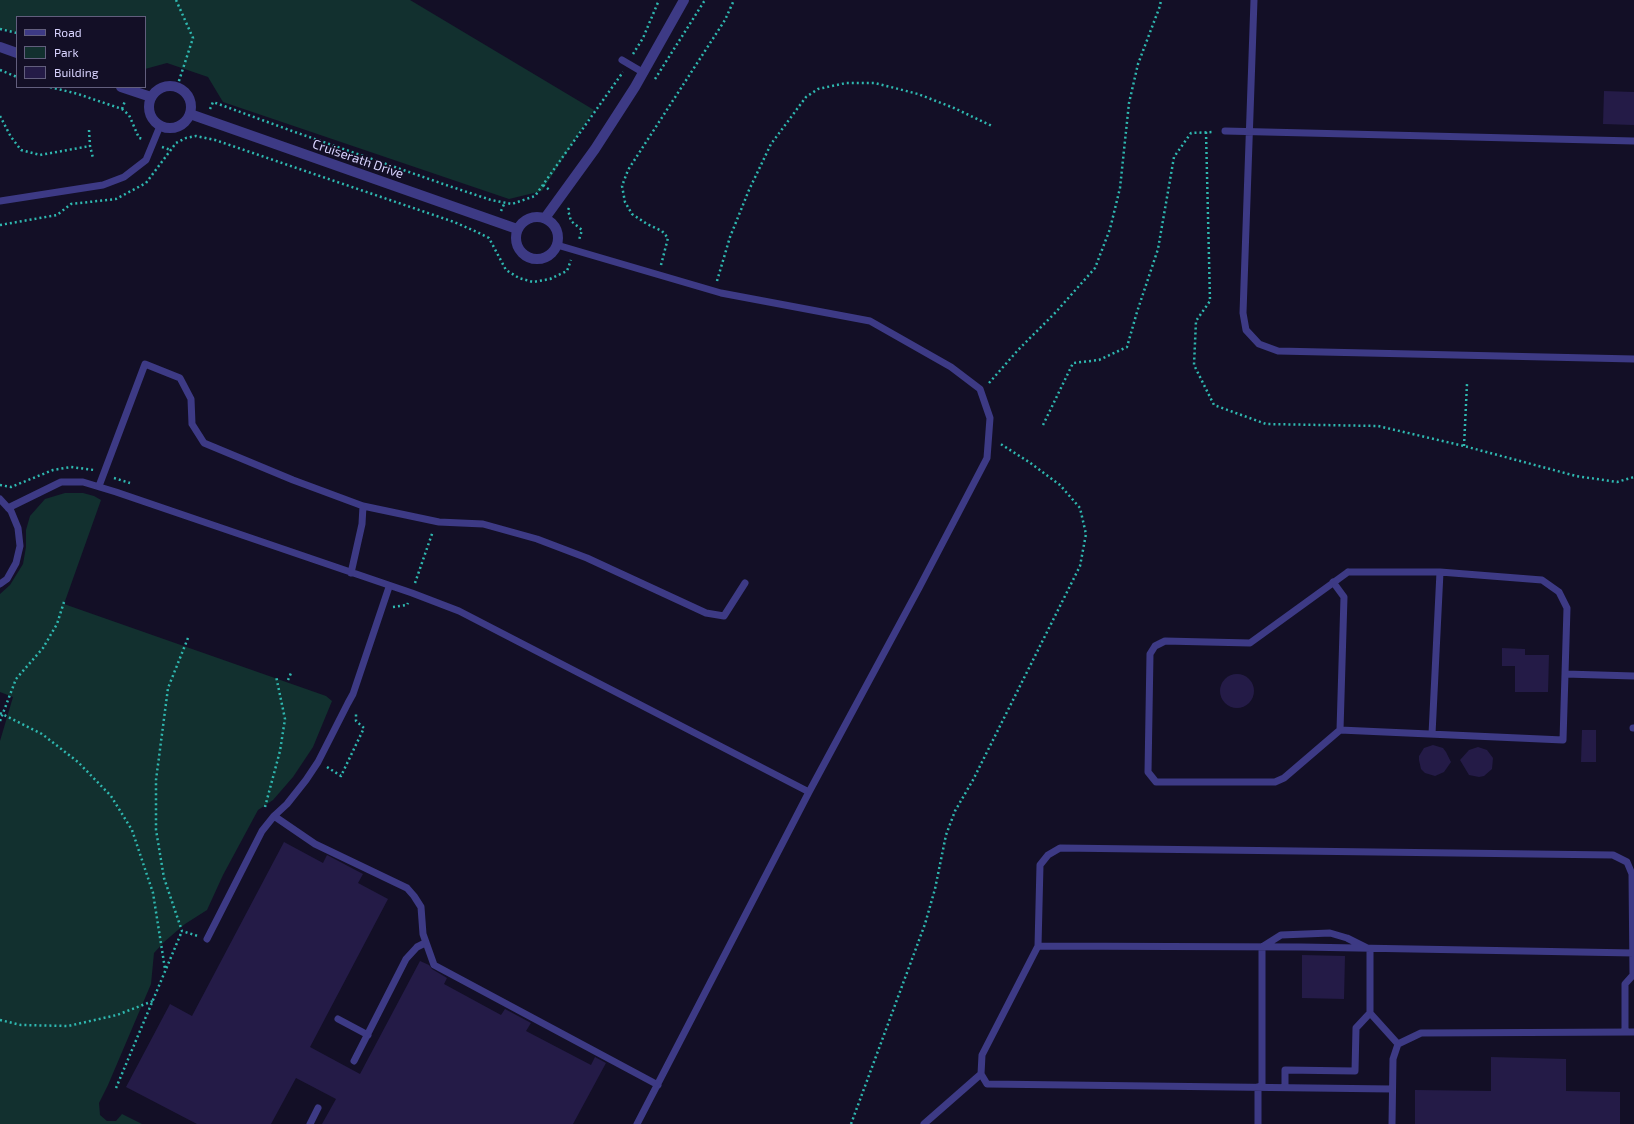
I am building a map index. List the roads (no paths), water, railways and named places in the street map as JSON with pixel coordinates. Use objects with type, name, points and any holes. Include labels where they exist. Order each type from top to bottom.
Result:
[{"type":"street","points":[[545,218],[595,149],[644,73],[684,0]]},
{"type":"street","points":[[0,47],[16,53]]},
{"type":"street","points":[[165,86],[177,87],[183,91],[190,101],[190,114],[187,120],[175,128],[160,126],[155,122],[148,110],[151,97],[160,88],[165,86]]},
{"type":"street","points":[[124,88],[151,97]]},
{"type":"street","name":"Cruiserath Drive","points":[[190,114],[517,229]]},
{"type":"street","points":[[532,217],[545,218],[554,226],[557,232],[557,244],[549,256],[536,260],[529,258],[518,249],[515,236],[517,229],[521,224],[532,217]]},
{"type":"lane","points":[[1254,0],[1248,131],[1243,313],[1246,330],[1259,344],[1278,351],[1634,359]]},
{"type":"lane","points":[[622,60],[644,73]]},
{"type":"lane","points":[[0,201],[103,185],[124,177],[146,160],[160,126]]},
{"type":"lane","points":[[1225,131],[1634,141]]},
{"type":"lane","points":[[557,244],[714,291],[870,321],[951,367],[980,389],[990,418],[987,458],[920,588],[808,792],[637,1124]]},
{"type":"lane","points":[[99,486],[145,364],[180,378],[191,399],[192,424],[204,443],[293,480],[363,506],[436,522],[483,524],[537,538],[587,558],[706,613],[724,616],[745,583]]},
{"type":"lane","points":[[8,508],[61,482],[82,482],[99,486],[459,610],[808,792]]},
{"type":"lane","points":[[0,499],[8,508],[18,528],[20,546],[16,563],[7,579],[0,584]]},
{"type":"lane","points":[[351,573],[362,524],[363,506]]},
{"type":"lane","points":[[1348,572],[1440,572],[1542,580],[1559,592],[1567,608],[1563,740],[1340,730],[1284,778],[1275,782],[1156,782],[1148,772],[1150,654],[1155,646],[1165,641],[1250,644],[1333,582],[1348,572]]},
{"type":"lane","points":[[1432,734],[1440,572]]},
{"type":"lane","points":[[1333,582],[1344,597],[1340,730]]},
{"type":"lane","points":[[207,939],[262,832],[274,816],[287,804],[318,762],[353,694],[389,587]]},
{"type":"lane","points":[[1565,674],[1634,676]]},
{"type":"lane","points":[[274,816],[315,844],[407,888],[421,907],[423,934],[434,965],[658,1085]]},
{"type":"lane","points":[[1392,1089],[987,1084],[981,1074],[982,1056],[1038,946],[1040,865],[1048,855],[1060,848],[1614,855],[1627,862],[1632,874],[1633,953],[1632,975],[1625,984],[1625,1032]]},
{"type":"lane","points":[[1262,947],[1281,935],[1330,933],[1347,938],[1370,949]]},
{"type":"lane","points":[[354,1061],[406,959],[417,947],[426,943]]},
{"type":"lane","points":[[1038,946],[1302,947],[1633,953]]},
{"type":"lane","points":[[1258,1124],[1262,947]]},
{"type":"lane","points":[[1370,949],[1370,1013],[1398,1044]]},
{"type":"lane","points":[[1285,1087],[1285,1070],[1355,1071],[1356,1028],[1370,1013]]},
{"type":"lane","points":[[338,1019],[368,1035]]},
{"type":"lane","points":[[1392,1124],[1392,1059],[1398,1044],[1421,1033],[1634,1032]]},
{"type":"lane","points":[[924,1124],[981,1074]]},
{"type":"lane","points":[[310,1124],[318,1108]]}]
